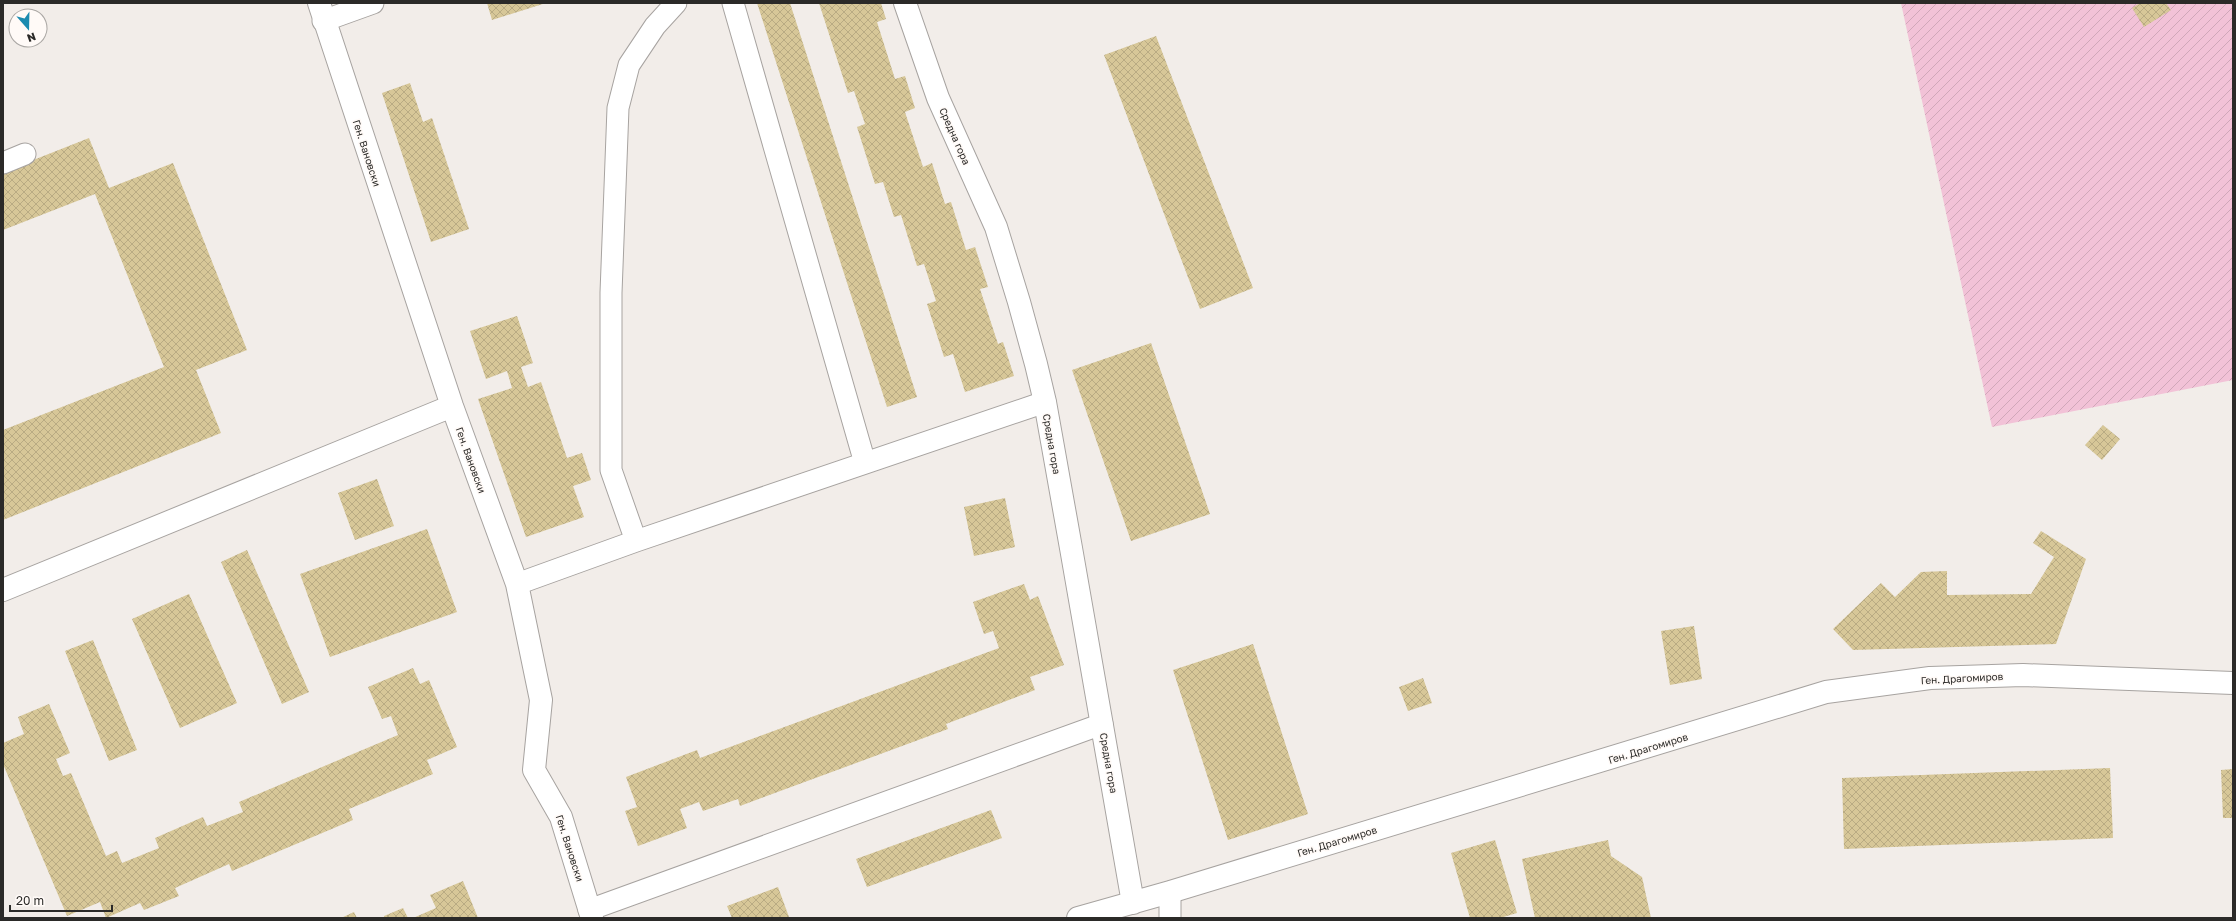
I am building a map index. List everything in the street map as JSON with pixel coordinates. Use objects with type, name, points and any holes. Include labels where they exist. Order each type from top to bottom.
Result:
[{"type":"street","name":"Средна гора","points":[[905,3],[938,98],[996,227],[1019,302],[1045,402],[1132,903]]},
{"type":"street","name":"Ген. Вановски","points":[[321,12],[452,406],[517,584],[541,700],[534,770],[561,817],[591,914]]},
{"type":"street","points":[[3,590],[452,406]]},
{"type":"street","name":"Ген. Драгомиров","points":[[1078,918],[1170,892],[1826,692],[1930,678],[2023,675],[2233,683]]},
{"type":"lane","points":[[321,12],[373,3]]},
{"type":"lane","points":[[636,541],[611,470],[611,293],[618,108],[629,65],[654,26],[676,3]]},
{"type":"lane","points":[[733,3],[866,463]]},
{"type":"lane","points":[[3,163],[24,154]]},
{"type":"lane","points":[[517,584],[636,541],[1045,402]]},
{"type":"lane","points":[[591,914],[1102,724]]},
{"type":"lane","points":[[1170,892],[1170,918]]},
{"type":"shaded area","points":[[1901,3],[2233,3],[2233,380],[1992,427]]},
{"type":"building","points":[[487,3],[546,3],[492,20]]},
{"type":"building","points":[[757,3],[790,3],[917,397],[887,407]]},
{"type":"building","points":[[819,3],[881,3],[886,19],[877,22],[895,79],[905,76],[915,108],[905,112],[923,167],[932,163],[945,204],[951,202],[966,250],[975,247],[988,287],[980,289],[998,344],[1003,342],[1014,376],[965,392],[953,354],[944,357],[927,304],[936,301],[924,264],[917,266],[901,215],[894,217],[883,182],[875,184],[857,127],[865,124],[854,91],[848,93]]},
{"type":"building","points":[[2140,3],[2166,3],[2171,10],[2144,27],[2132,8]]},
{"type":"building","points":[[1156,36],[1253,288],[1200,309],[1104,55]]},
{"type":"building","points":[[410,83],[423,122],[432,118],[469,229],[431,242],[382,93]]},
{"type":"building","points":[[89,138],[109,188],[173,163],[247,350],[196,370],[221,433],[3,520],[3,430],[164,367],[95,194],[3,230],[3,172]]},
{"type":"building","points":[[517,316],[533,363],[521,367],[528,387],[541,382],[567,458],[582,453],[591,480],[573,486],[584,517],[526,537],[478,399],[512,388],[507,371],[486,379],[470,331]]},
{"type":"building","points":[[1151,343],[1210,514],[1131,541],[1072,370]]},
{"type":"building","points":[[2103,425],[2120,439],[2102,460],[2085,445]]},
{"type":"building","points":[[377,479],[394,526],[355,540],[338,493]]},
{"type":"building","points":[[1005,498],[1015,547],[974,556],[964,507]]},
{"type":"building","points":[[427,529],[457,612],[330,657],[300,574]]},
{"type":"building","points":[[2041,531],[2086,559],[2056,644],[1853,650],[1833,629],[1881,583],[1895,597],[1921,572],[1947,571],[1947,595],[2031,594],[2054,557],[2033,543]]},
{"type":"building","points":[[247,550],[309,692],[282,704],[221,562]]},
{"type":"building","points":[[1024,584],[1030,600],[1038,596],[1064,665],[1030,677],[1035,690],[946,724],[948,729],[740,806],[738,799],[703,811],[699,802],[680,809],[687,828],[638,846],[625,811],[637,807],[626,777],[697,750],[700,758],[999,648],[993,631],[984,634],[973,602]]},
{"type":"building","points":[[189,594],[237,703],[180,728],[132,619]]},
{"type":"building","points":[[1694,626],[1702,679],[1670,685],[1661,631]]},
{"type":"building","points":[[93,640],[137,750],[109,761],[65,651]]},
{"type":"building","points":[[1253,644],[1308,814],[1228,840],[1173,670]]},
{"type":"building","points":[[413,668],[420,684],[429,680],[457,747],[427,760],[433,774],[349,809],[353,820],[232,871],[229,864],[175,888],[179,896],[144,910],[140,903],[106,918],[100,902],[67,916],[3,764],[3,743],[24,734],[18,717],[49,704],[70,753],[56,759],[63,776],[71,773],[106,856],[117,851],[122,863],[159,848],[155,838],[203,817],[207,826],[243,812],[239,802],[398,735],[391,716],[382,719],[368,687]]},
{"type":"building","points":[[1423,678],[1432,703],[1408,711],[1399,687]]},
{"type":"building","points":[[2110,768],[2113,838],[1844,849],[1842,778]]},
{"type":"building","points":[[2233,769],[2233,818],[2223,818],[2221,770]]},
{"type":"building","points":[[991,810],[1002,838],[867,887],[856,859]]},
{"type":"building","points":[[1495,840],[1517,913],[1500,918],[1470,918],[1451,853]]},
{"type":"building","points":[[1608,840],[1611,856],[1642,877],[1651,918],[1535,918],[1522,859]]},
{"type":"building","points":[[463,881],[478,918],[413,918],[436,908],[430,895]]},
{"type":"building","points":[[778,887],[789,917],[732,918],[727,906]]},
{"type":"building","points":[[403,908],[408,918],[384,918],[384,916]]},
{"type":"building","points":[[354,912],[357,918],[341,918]]}]
